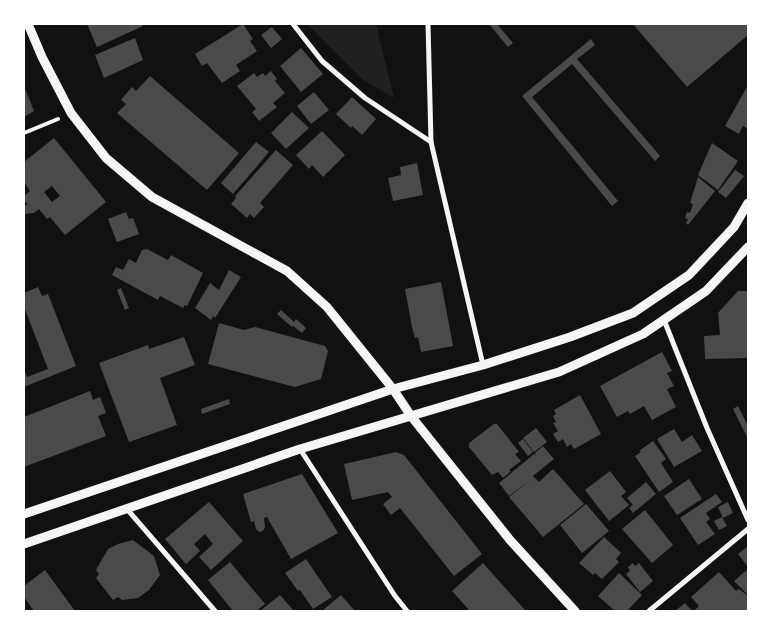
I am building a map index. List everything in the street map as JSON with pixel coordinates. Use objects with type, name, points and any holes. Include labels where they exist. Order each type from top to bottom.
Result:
[{"type":"street","points":[[28,24],[42,57],[71,113],[106,158],[152,197],[288,271],[327,307],[510,540],[575,611]]},
{"type":"street","points":[[293,24],[322,61],[365,98],[431,142]]},
{"type":"street","points":[[428,24],[431,142],[483,365]]},
{"type":"street","points":[[24,514],[393,389],[483,365],[570,337],[633,313],[689,275],[734,227],[748,203]]},
{"type":"street","points":[[24,544],[300,450],[560,372],[643,334],[706,291],[748,247]]},
{"type":"street","points":[[664,320],[707,428],[748,520]]},
{"type":"street","points":[[300,450],[395,596],[407,611]]},
{"type":"street","points":[[127,509],[215,611]]},
{"type":"street","points":[[649,611],[748,529]]},
{"type":"lane","points":[[24,133],[58,119]]},
{"type":"shaded area","points":[[307,24],[376,24],[394,98],[362,79]]},
{"type":"building","points":[[87,24],[142,24],[143,26],[97,47]]},
{"type":"building","points":[[243,24],[253,39],[250,41],[257,51],[236,65],[240,71],[222,83],[207,63],[202,66],[195,54]]},
{"type":"building","points":[[489,24],[497,24],[513,43],[508,47]]},
{"type":"building","points":[[633,24],[746,24],[748,26],[748,35],[687,87]]},
{"type":"building","points":[[272,27],[282,39],[271,48],[261,35]]},
{"type":"building","points":[[135,38],[143,60],[104,78],[95,55]]},
{"type":"building","points":[[591,39],[595,45],[577,59],[660,156],[655,161],[572,64],[532,97],[618,201],[612,206],[522,96]]},
{"type":"building","points":[[301,48],[323,74],[301,92],[280,66]]},
{"type":"building","points":[[271,71],[277,79],[275,81],[285,93],[273,103],[277,107],[259,121],[252,112],[256,109],[237,86],[254,73],[257,77],[263,73],[265,76]]},
{"type":"building","points":[[150,76],[239,153],[207,190],[117,113],[126,104],[121,100],[132,87],[136,91]]},
{"type":"building","points":[[748,85],[748,129],[743,126],[739,134],[725,126]]},
{"type":"building","points":[[24,86],[34,111],[24,117]]},
{"type":"building","points":[[314,92],[329,110],[311,124],[297,106]]},
{"type":"building","points":[[352,97],[376,119],[362,135],[336,114]]},
{"type":"building","points":[[292,112],[309,128],[286,149],[271,133]]},
{"type":"building","points":[[322,131],[345,155],[323,177],[312,165],[309,169],[296,155]]},
{"type":"building","points":[[54,138],[106,202],[65,235],[50,217],[47,219],[39,209],[34,213],[24,214],[24,205],[28,205],[24,200],[24,196],[30,191],[24,182],[24,162]],"holes":[[[52,186],[60,196],[52,202],[44,192]]]},
{"type":"building","points":[[256,142],[269,152],[233,194],[221,183]]},
{"type":"building","points":[[712,143],[738,161],[718,190],[698,175]]},
{"type":"building","points":[[276,150],[293,165],[260,203],[264,207],[254,218],[250,214],[247,218],[231,204],[236,198],[235,196]]},
{"type":"building","points":[[417,163],[423,195],[393,201],[388,178],[401,175],[400,167]]},
{"type":"building","points":[[735,170],[744,176],[726,198],[718,192]]},
{"type":"building","points":[[698,177],[715,191],[688,225],[686,223],[688,219],[685,218],[687,212],[690,213],[693,204],[690,203]]},
{"type":"building","points":[[126,212],[129,219],[133,218],[139,234],[117,242],[108,219]]},
{"type":"building","points":[[147,249],[168,260],[171,255],[203,273],[187,306],[185,305],[183,308],[160,296],[158,300],[112,275],[116,267],[123,270],[129,259],[136,263],[142,250]]},
{"type":"building","points":[[229,270],[241,277],[215,318],[213,316],[211,320],[195,308],[210,283],[219,290]]},
{"type":"building","points":[[441,282],[453,346],[421,352],[418,337],[415,338],[412,327],[405,289]]},
{"type":"building","points":[[38,287],[42,296],[48,294],[76,366],[24,387],[24,369],[27,377],[48,369],[24,307],[24,293]]},
{"type":"building","points":[[121,288],[129,308],[125,310],[117,290]]},
{"type":"building","points":[[738,291],[748,291],[748,358],[705,359],[704,336],[720,335],[718,313]]},
{"type":"building","points":[[281,310],[294,322],[296,319],[306,328],[302,333],[277,314]]},
{"type":"building","points":[[219,323],[244,330],[255,327],[325,346],[328,351],[321,379],[295,387],[208,364]]},
{"type":"building","points":[[184,337],[195,365],[160,378],[177,425],[129,442],[99,363],[148,345],[149,349]]},
{"type":"building","points":[[662,352],[672,371],[667,373],[674,386],[667,389],[676,407],[652,420],[644,406],[630,414],[628,411],[617,417],[600,386]]},
{"type":"building","points":[[90,391],[93,400],[100,397],[106,413],[98,416],[106,436],[24,467],[24,417]]},
{"type":"building","points":[[580,395],[601,434],[574,449],[571,444],[567,447],[563,439],[558,442],[553,434],[558,431],[553,423],[556,422],[553,416],[556,414],[554,410]]},
{"type":"building","points":[[229,399],[230,404],[202,414],[201,409]]},
{"type":"building","points":[[738,406],[748,426],[748,439],[733,409]]},
{"type":"building","points":[[494,424],[497,424],[519,452],[515,454],[521,461],[509,470],[511,471],[503,478],[498,472],[492,475],[469,447],[469,443]]},
{"type":"building","points":[[536,428],[547,442],[534,452],[523,438]]},
{"type":"building","points":[[674,429],[682,442],[692,435],[702,451],[674,467],[657,439]]},
{"type":"building","points":[[523,439],[533,452],[528,456],[518,443]]},
{"type":"building","points":[[653,441],[666,459],[661,463],[673,482],[659,492],[635,456]]},
{"type":"building","points":[[543,446],[554,459],[533,476],[539,482],[553,469],[584,504],[543,537],[509,497],[531,479],[509,496],[499,483],[534,454],[536,455],[535,453]]},
{"type":"building","points":[[396,452],[404,455],[482,554],[454,576],[400,508],[391,515],[383,504],[392,497],[388,492],[352,500],[344,464]]},
{"type":"building","points":[[610,471],[626,492],[621,496],[629,505],[609,521],[585,490]]},
{"type":"building","points":[[302,474],[338,533],[291,559],[267,517],[264,518],[265,527],[263,531],[259,532],[256,529],[254,521],[251,522],[243,494]]},
{"type":"building","points":[[689,479],[702,499],[677,515],[664,496]]},
{"type":"building","points":[[646,482],[656,494],[633,513],[629,508],[633,505],[627,498]]},
{"type":"building","points":[[716,494],[722,502],[706,513],[710,519],[706,522],[715,534],[698,545],[680,518]]},
{"type":"building","points":[[209,502],[243,541],[211,570],[199,557],[213,544],[205,534],[194,544],[200,551],[186,564],[165,539]]},
{"type":"building","points":[[728,502],[733,513],[723,518],[718,507]]},
{"type":"building","points":[[586,504],[609,531],[582,553],[560,525]]},
{"type":"building","points":[[645,510],[673,545],[652,563],[622,529]]},
{"type":"building","points":[[722,517],[727,526],[719,530],[714,521]]},
{"type":"building","points":[[604,537],[621,553],[616,559],[619,562],[602,579],[595,573],[593,575],[579,563]]},
{"type":"building","points":[[133,540],[154,556],[160,575],[149,590],[138,598],[122,600],[118,597],[113,600],[96,578],[99,574],[96,570],[108,549]]},
{"type":"building","points":[[748,548],[748,567],[738,554]]},
{"type":"building","points":[[306,559],[332,597],[313,609],[285,573]]},
{"type":"building","points":[[230,562],[265,604],[256,611],[233,611],[208,580]]},
{"type":"building","points":[[483,563],[525,610],[470,611],[452,591]]},
{"type":"building","points":[[633,563],[635,566],[639,563],[653,581],[640,592],[626,574],[630,571],[628,567]]},
{"type":"building","points":[[748,569],[748,595],[734,581]]},
{"type":"building","points":[[45,570],[75,611],[34,611],[24,597],[24,586]]},
{"type":"building","points":[[719,572],[736,591],[739,589],[748,596],[748,611],[694,611],[699,606],[691,597]]},
{"type":"building","points":[[619,573],[642,595],[627,611],[615,611],[598,596]]},
{"type":"building","points":[[280,595],[294,611],[260,611]]},
{"type":"building","points":[[341,595],[355,611],[322,611]]},
{"type":"building","points":[[685,603],[692,611],[675,611]]}]
